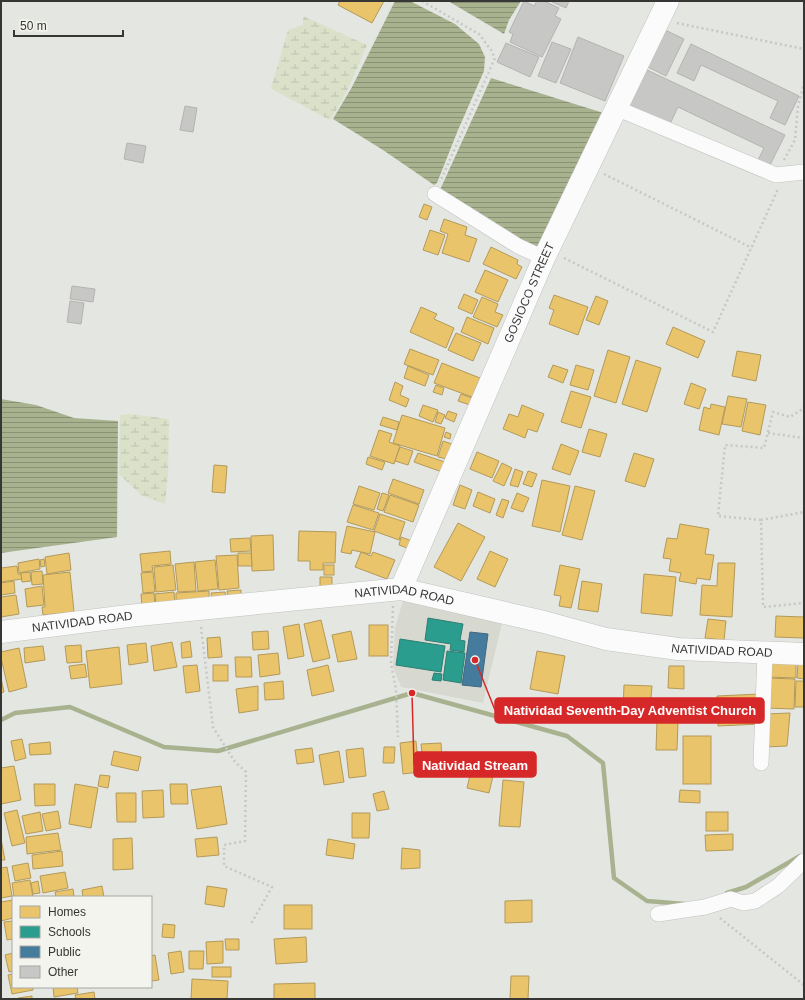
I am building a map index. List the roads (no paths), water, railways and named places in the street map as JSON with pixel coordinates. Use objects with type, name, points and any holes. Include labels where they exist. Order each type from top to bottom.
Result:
[{"type":"street","name":"GOSIOCO STREET","points":[[397,590],[552,257],[616,108],[670,11]]},
{"type":"street","points":[[616,108],[780,175],[804,172]]},
{"type":"street","points":[[435,194],[518,246],[552,257]]},
{"type":"street","name":"NATIVIDAD ROAD","points":[[1,632],[120,617],[397,590],[544,622],[606,639],[678,649],[804,654]]},
{"type":"street","points":[[761,763],[765,653]]},
{"type":"street","points":[[658,914],[706,907],[730,899],[743,903],[755,901],[778,886],[804,861]]},
{"type":"waterway","points":[[1,720],[15,713],[70,707],[164,747],[218,751],[412,693],[567,736],[603,763],[614,878],[647,901],[685,904]]},
{"type":"waterway","points":[[727,893],[746,887],[800,856]]},
{"type":"place","name":"Natividad Seventh-Day Adventist Church","points":[[475,660]]},
{"type":"place","name":"Natividad Stream","points":[[412,693]]}]
